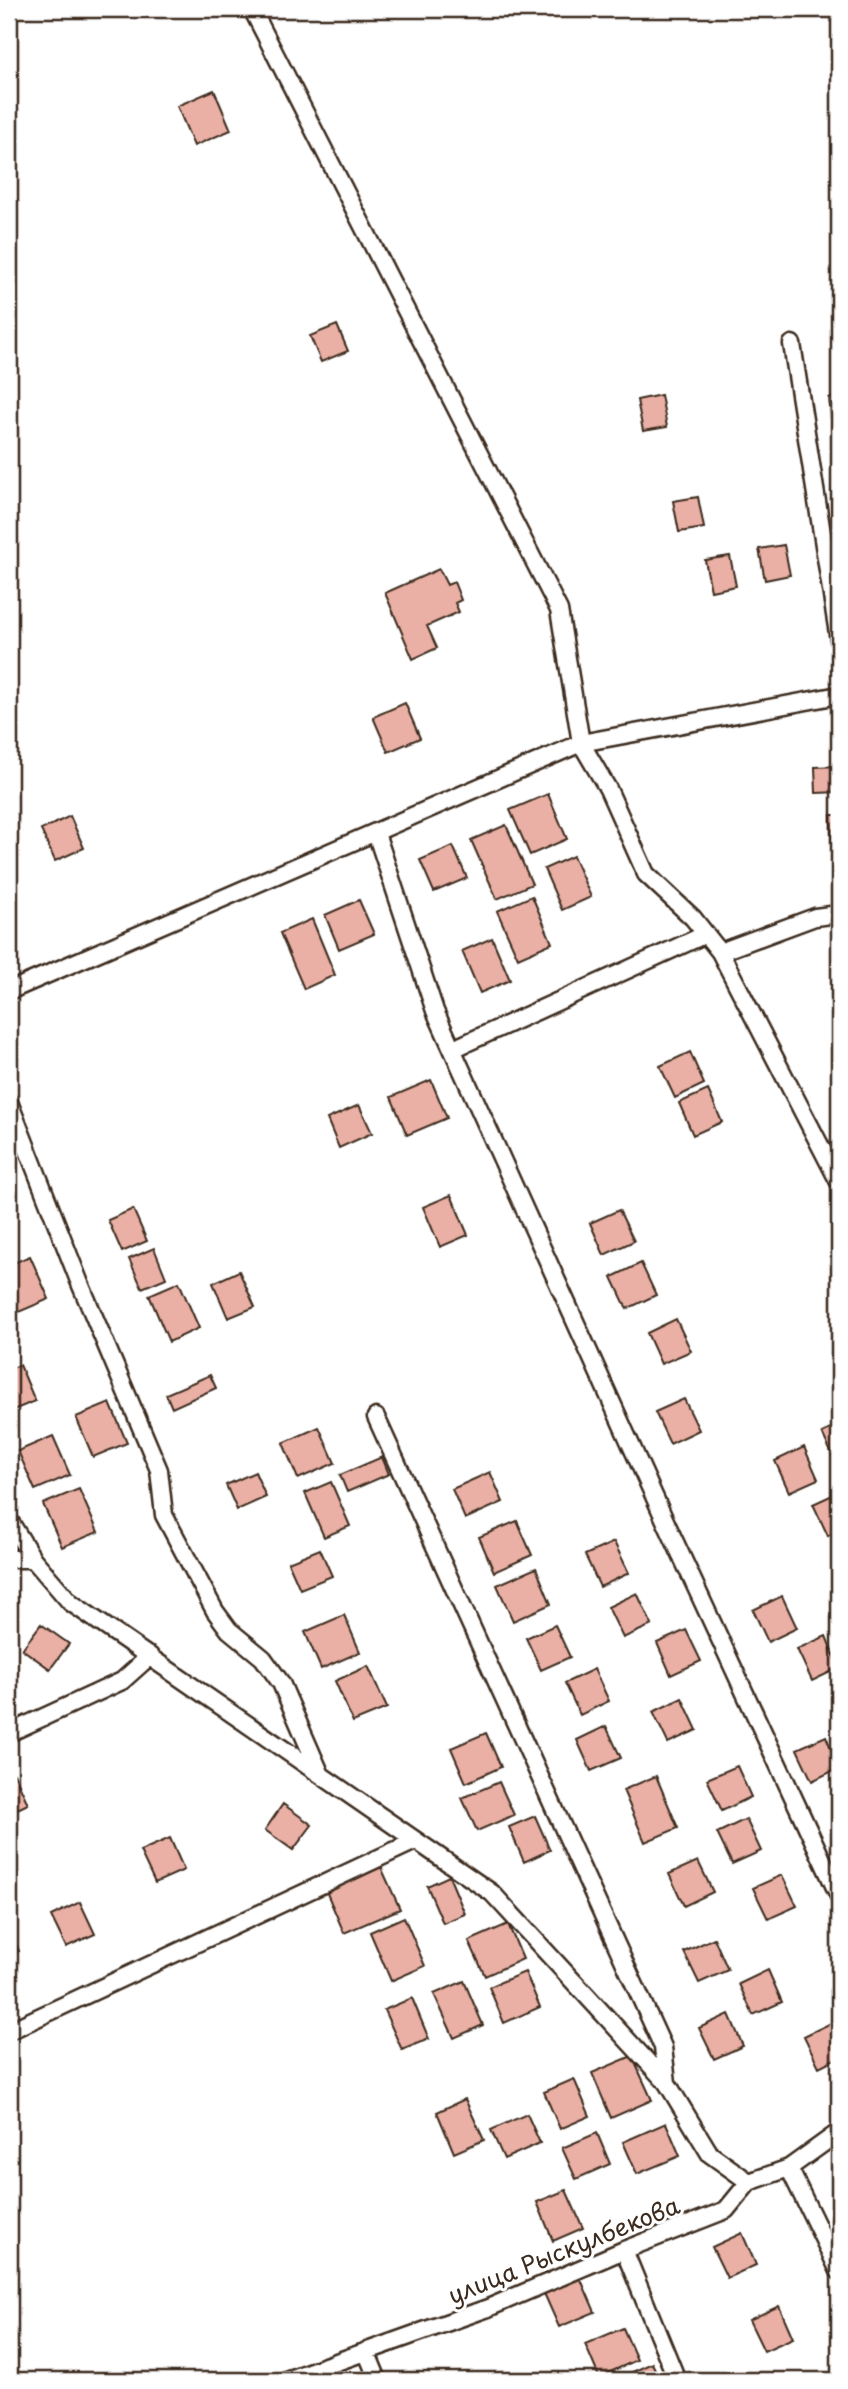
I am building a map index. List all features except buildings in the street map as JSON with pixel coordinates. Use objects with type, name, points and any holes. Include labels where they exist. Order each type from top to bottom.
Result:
[{"type":"street","points":[[252,9],[559,610],[581,743],[608,789],[646,874],[694,918],[704,935],[720,952],[839,1182]]},
{"type":"street","points":[[792,344],[839,640]]},
{"type":"street","points":[[9,991],[581,743],[839,695]]},
{"type":"street","points":[[376,834],[435,1011],[668,1527],[839,1896]]},
{"type":"street","points":[[720,952],[815,917],[839,914]]},
{"type":"street","points":[[453,1049],[704,935]]},
{"type":"street","points":[[9,1102],[79,1281],[159,1470],[164,1515],[215,1611],[229,1630],[263,1658],[281,1683],[322,1778]]},
{"type":"street","points":[[376,1417],[663,2047],[667,2083]]},
{"type":"street","points":[[9,1520],[33,1559],[70,1602],[413,1842],[492,1893],[667,2083],[710,2154],[749,2182],[789,2168],[839,2132]]},
{"type":"street","points":[[9,1559],[33,1559]]},
{"type":"street","points":[[9,1733],[122,1681],[150,1656]]},
{"type":"street","points":[[9,2031],[413,1842]]},
{"type":"street","points":[[789,2168],[839,2272]]},
{"type":"street","name":"улица Рыскулбекова","points":[[286,2380],[488,2308],[726,2210],[749,2182]]},
{"type":"street","points":[[624,2250],[677,2380]]},
{"type":"street","points":[[366,2351],[378,2380]]}]
